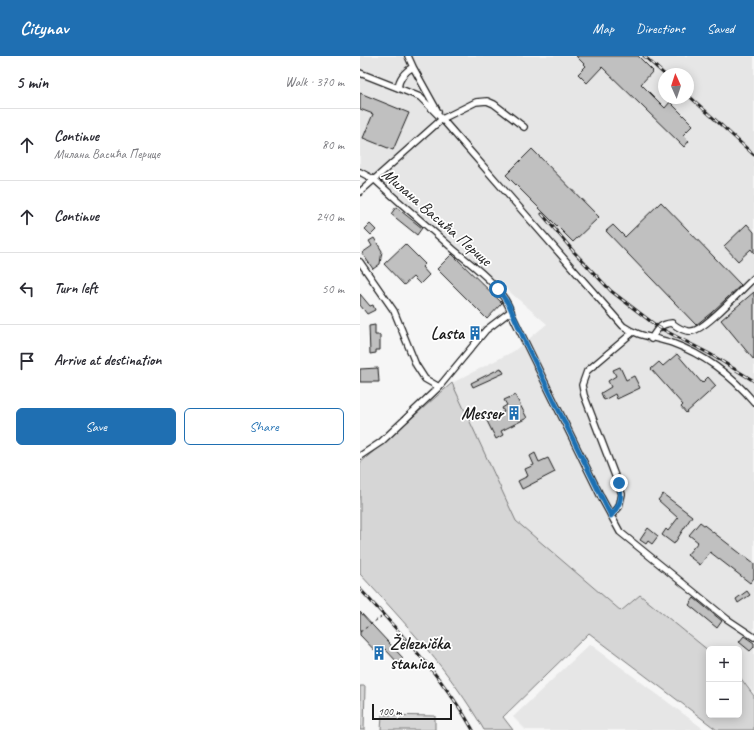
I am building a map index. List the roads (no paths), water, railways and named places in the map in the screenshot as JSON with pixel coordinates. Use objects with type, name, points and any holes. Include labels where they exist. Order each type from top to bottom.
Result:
[{"type":"street","points":[[408,56],[442,119]]},
{"type":"street","points":[[398,88],[398,82],[405,72],[413,67]]},
{"type":"street","points":[[360,73],[420,97],[442,119],[623,326],[632,332],[652,339],[672,343],[721,369],[738,383],[754,402]]},
{"type":"street","points":[[360,192],[442,119],[476,102],[488,101],[524,127]]},
{"type":"street","name":"Милана Васића Перице","points":[[360,172],[375,180],[498,289],[509,305],[528,348],[620,532],[727,618],[754,637]]},
{"type":"street","points":[[360,262],[394,311],[416,365],[425,379],[438,387]]},
{"type":"street","points":[[652,339],[658,327],[664,324],[672,323],[688,332],[701,329],[754,278]]},
{"type":"street","points":[[360,456],[381,442],[438,387],[486,330],[511,311]]},
{"type":"street","points":[[611,516],[619,507],[622,494],[584,395],[582,385],[587,371],[632,332]]},
{"type":"railway","points":[[644,56],[658,69]]},
{"type":"railway","points":[[694,100],[754,155]]},
{"type":"railway","points":[[542,214],[574,252],[611,291],[658,327],[710,354],[754,381]]},
{"type":"railway","points":[[360,589],[421,656],[449,692],[473,730]]},
{"type":"place","name":"Lasta","points":[[475,333]]},
{"type":"place","name":"Messer","points":[[514,413]]},
{"type":"place","name":"Železnička stanica","points":[[379,653]]}]
